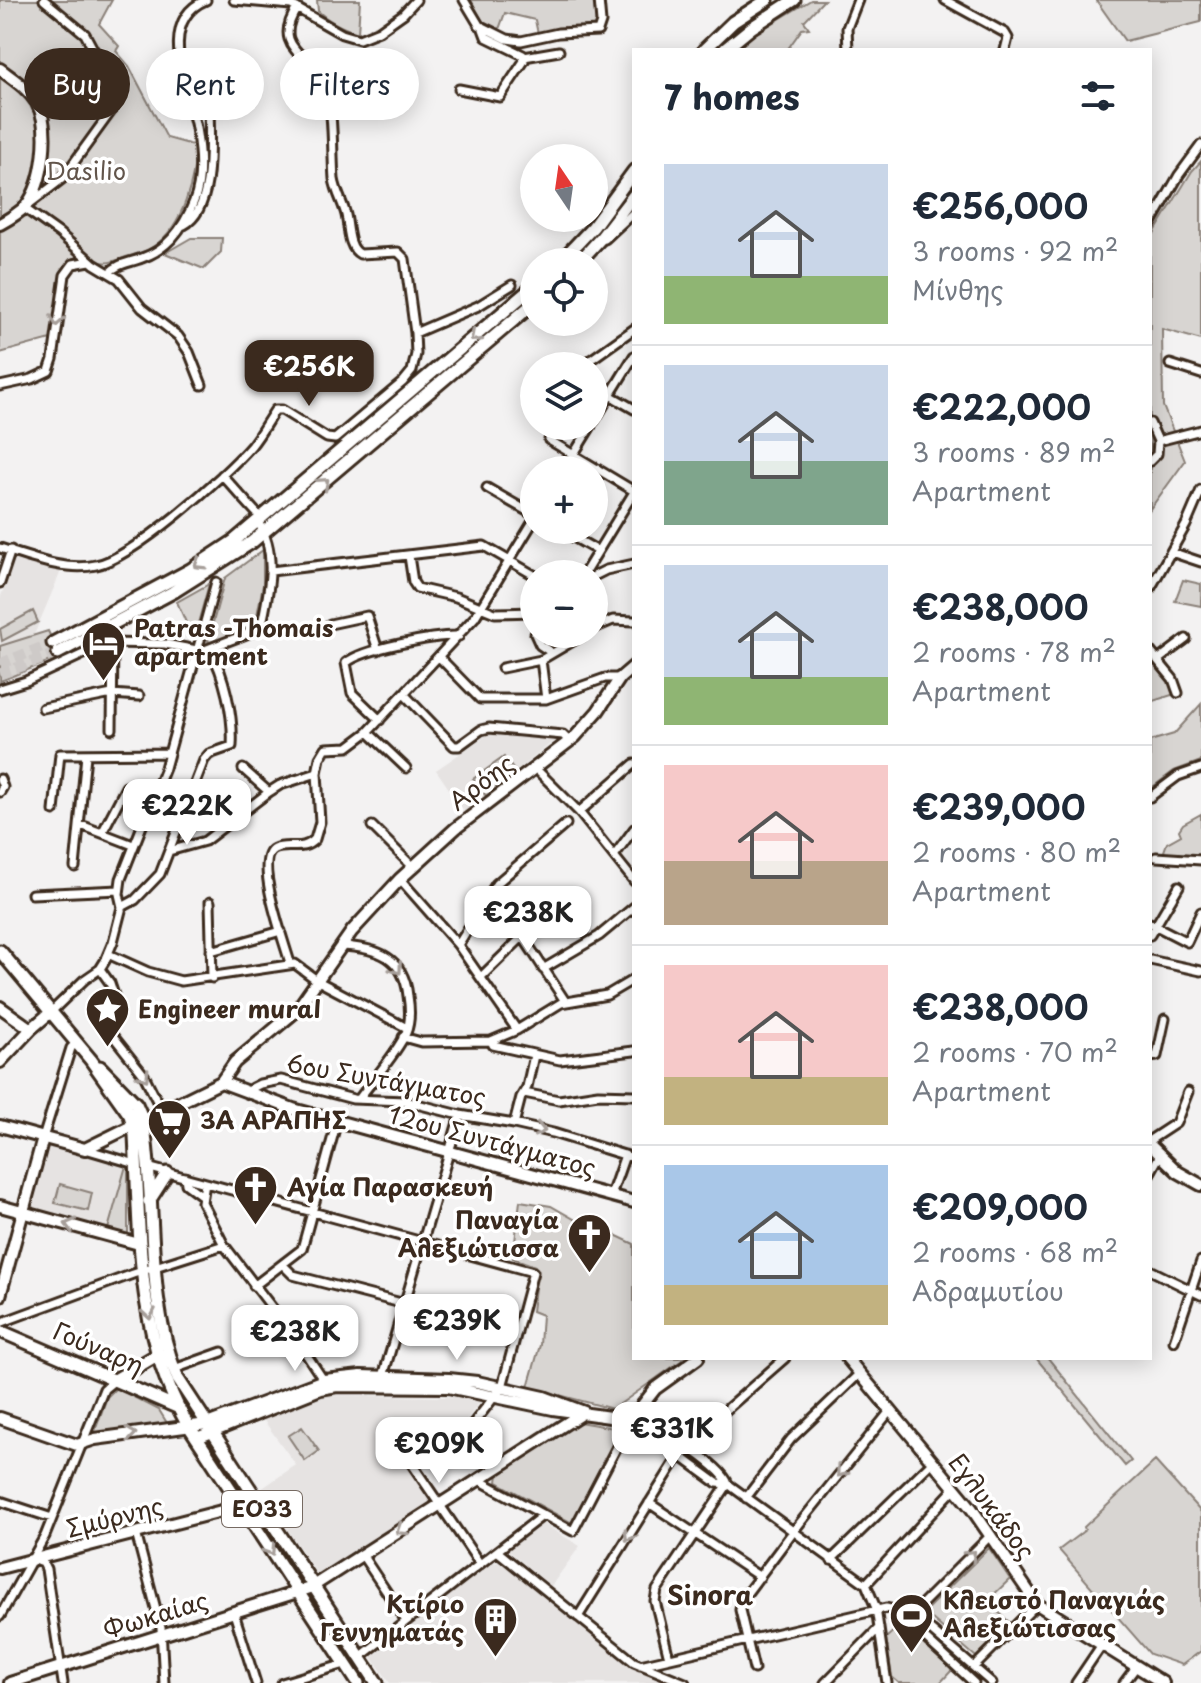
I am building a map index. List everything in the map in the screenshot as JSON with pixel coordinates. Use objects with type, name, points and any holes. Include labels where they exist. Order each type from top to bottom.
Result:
[{"type":"main road","points":[[706,48],[733,22],[767,0]]},
{"type":"main road","points":[[726,48],[794,0]]},
{"type":"main road","points":[[573,248],[599,219],[632,174]]},
{"type":"main road","points":[[592,248],[632,198]]},
{"type":"main road","points":[[55,648],[192,582],[229,559],[262,524],[520,298]]},
{"type":"main road","points":[[262,524],[520,314]]},
{"type":"main road","points":[[0,951],[91,1060],[106,1071],[132,1100],[149,1202],[148,1268],[157,1355],[178,1408]]},
{"type":"main road","points":[[142,1166],[139,1244],[174,1369],[210,1428]]},
{"type":"main road","points":[[149,1202],[167,1173]]},
{"type":"main road","name":"Γούναρη","points":[[0,1331],[178,1408]]},
{"type":"main road","points":[[115,1380],[157,1355]]},
{"type":"main road","name":"ΕΟ33","points":[[178,1408],[358,1683]]},
{"type":"main road","name":"ΕΟ33","points":[[178,1408],[210,1428],[377,1683]]},
{"type":"street","points":[[0,224],[62,179],[112,110],[107,75],[85,34],[44,0]]},
{"type":"street","points":[[109,273],[118,266],[158,252],[171,241],[197,194],[200,170],[197,130],[180,64],[179,44],[186,17],[196,5],[206,0]]},
{"type":"street","points":[[234,0],[286,4],[342,34],[359,39],[379,31],[416,0]]},
{"type":"street","points":[[464,0],[490,40],[524,57],[559,51]]},
{"type":"street","points":[[483,28],[501,38],[517,41],[558,33],[596,32],[601,27],[599,0]]},
{"type":"street","points":[[848,48],[847,28],[858,0]]},
{"type":"street","points":[[945,0],[1004,31],[1008,38],[1006,48]]},
{"type":"street","points":[[0,548],[72,566],[112,561],[141,543],[222,475],[251,446],[274,411],[280,410],[330,439],[341,436],[407,380],[415,359],[415,333],[403,255],[395,251],[360,254],[353,248],[335,183],[327,91],[321,79],[293,48],[287,33],[288,22],[297,8]]},
{"type":"street","points":[[459,89],[500,97],[523,64],[524,57]]},
{"type":"street","points":[[0,69],[31,95],[44,121],[42,160],[35,188],[24,208]]},
{"type":"street","points":[[182,226],[190,222],[196,213],[208,180],[209,120]]},
{"type":"street","points":[[1152,222],[1179,175],[1201,145]]},
{"type":"street","points":[[24,208],[59,233],[90,261],[122,282],[142,308],[181,339],[202,385]]},
{"type":"street","points":[[592,248],[632,214]]},
{"type":"street","points":[[0,386],[32,379],[49,371],[65,275],[73,264],[90,261]]},
{"type":"street","points":[[415,333],[478,306],[512,285]]},
{"type":"street","points":[[602,352],[632,330]]},
{"type":"street","points":[[608,398],[632,359]]},
{"type":"street","points":[[1170,364],[1201,374]]},
{"type":"street","points":[[610,395],[632,408]]},
{"type":"street","points":[[1152,428],[1158,441],[1153,458]]},
{"type":"street","points":[[1158,441],[1201,430]]},
{"type":"street","points":[[549,440],[632,491]]},
{"type":"street","points":[[573,454],[582,440]]},
{"type":"street","points":[[0,689],[18,684],[96,647],[113,643],[165,644],[197,651],[252,634],[261,627],[271,571],[262,524],[222,475]]},
{"type":"street","points":[[487,488],[520,509]]},
{"type":"street","points":[[1152,585],[1201,490]]},
{"type":"street","points":[[593,560],[632,495]]},
{"type":"street","points":[[290,963],[268,886],[266,858],[270,851],[277,848],[307,846],[315,839],[320,822],[317,773],[320,758],[326,748],[348,747],[368,732],[459,636],[481,609],[520,542]]},
{"type":"street","points":[[586,544],[598,551]]},
{"type":"street","points":[[271,571],[484,546],[520,567]]},
{"type":"street","points":[[0,583],[11,550]]},
{"type":"street","points":[[1171,552],[1201,562]]},
{"type":"street","points":[[409,556],[413,582],[417,588],[456,597],[481,609],[502,614],[520,613]]},
{"type":"street","points":[[608,570],[632,564]]},
{"type":"street","points":[[0,1062],[31,1029],[100,969],[108,954],[122,907],[119,890],[133,845],[162,778],[216,582]]},
{"type":"street","points":[[330,624],[367,616],[378,650]]},
{"type":"street","points":[[608,622],[632,621]]},
{"type":"street","points":[[380,720],[352,693],[345,667],[351,658],[437,637],[459,636]]},
{"type":"street","points":[[1158,660],[1186,639]]},
{"type":"street","points":[[112,729],[113,643]]},
{"type":"street","points":[[544,648],[552,653]]},
{"type":"street","points":[[502,668],[541,660],[561,648]]},
{"type":"street","points":[[122,907],[135,900],[155,881],[204,760],[213,753],[231,747],[232,729],[223,674],[210,649]]},
{"type":"street","points":[[1152,653],[1177,686],[1178,693]]},
{"type":"street","points":[[439,657],[480,699],[546,699],[605,678],[620,678]]},
{"type":"street","points":[[541,660],[546,699]]},
{"type":"street","name":"Αρόης","points":[[221,1082],[235,1062],[296,1011],[352,931],[400,879],[456,828],[570,742],[591,720],[620,678],[632,668]]},
{"type":"street","points":[[43,708],[112,694],[139,696]]},
{"type":"street","points":[[404,694],[454,746],[462,745],[481,730],[489,728],[563,735],[570,742]]},
{"type":"street","points":[[368,732],[406,768]]},
{"type":"street","points":[[54,811],[60,754],[169,753]]},
{"type":"street","points":[[75,867],[86,755]]},
{"type":"street","points":[[579,812],[632,766]]},
{"type":"street","points":[[535,768],[579,812],[632,878]]},
{"type":"street","points":[[1152,796],[1178,776],[1201,768]]},
{"type":"street","points":[[243,769],[269,792]]},
{"type":"street","points":[[169,851],[210,839],[236,815],[269,792],[317,773]]},
{"type":"street","points":[[0,779],[3,787],[0,792]]},
{"type":"street","points":[[102,833],[126,787]]},
{"type":"street","points":[[458,945],[496,884],[566,824]]},
{"type":"street","points":[[81,825],[133,845]]},
{"type":"street","points":[[372,826],[413,867]]},
{"type":"street","points":[[614,856],[632,832]]},
{"type":"street","points":[[1156,857],[1201,860]]},
{"type":"street","points":[[400,879],[458,945],[517,1030]]},
{"type":"street","points":[[1179,886],[1153,924],[1187,942],[1201,912]]},
{"type":"street","points":[[32,894],[119,890]]},
{"type":"street","points":[[210,902],[212,978]]},
{"type":"street","points":[[481,977],[552,908]]},
{"type":"street","points":[[543,969],[599,936],[632,909]]},
{"type":"street","points":[[211,951],[281,931]]},
{"type":"street","name":"Αρόης","points":[[327,964],[327,954],[339,938],[352,931]]},
{"type":"street","points":[[523,937],[565,1001]]},
{"type":"street","points":[[342,946],[377,953],[397,964],[405,977],[408,992],[410,1010],[403,1037],[359,1099]]},
{"type":"street","points":[[108,954],[141,970],[187,981],[290,963],[407,1028]]},
{"type":"street","points":[[1152,960],[1201,971]]},
{"type":"street","points":[[100,969],[110,983],[115,998],[99,1018],[141,1070],[162,1111]]},
{"type":"street","points":[[403,1037],[421,1042],[491,1041],[517,1030],[565,1001],[607,995],[632,980]]},
{"type":"street","points":[[0,1007],[31,1029]]},
{"type":"street","points":[[1154,1057],[1165,1019]]},
{"type":"street","points":[[491,1041],[493,1045],[560,1060],[632,1051]]},
{"type":"street","points":[[0,1296],[43,1138],[71,1048],[76,1043]]},
{"type":"street","points":[[514,1124],[534,1055]]},
{"type":"street","name":"6ου Συντάγματος","points":[[249,1094],[256,1086],[278,1080],[359,1099],[405,1101],[566,1136],[632,1157]]},
{"type":"street","points":[[85,1149],[221,1082],[249,1094]]},
{"type":"street","points":[[1152,1141],[1176,1123],[1188,1092]]},
{"type":"street","points":[[524,1093],[559,1100],[598,1094],[632,1095]]},
{"type":"street","name":"12ου Συντάγματος","points":[[249,1094],[632,1201]]},
{"type":"street","points":[[381,1381],[460,1115]]},
{"type":"street","points":[[254,1286],[302,1249],[337,1121]]},
{"type":"street","points":[[0,1126],[533,1272],[502,1387],[454,1448]]},
{"type":"street","points":[[1152,1145],[1178,1172],[1201,1185]]},
{"type":"street","points":[[611,1195],[625,1155]]},
{"type":"street","points":[[1152,1169],[1160,1155]]},
{"type":"street","points":[[185,1177],[186,1184],[201,1195]]},
{"type":"street","points":[[205,1183],[201,1195],[204,1207],[224,1245],[296,1339],[325,1384]]},
{"type":"street","points":[[0,1206],[139,1244]]},
{"type":"street","points":[[0,1323],[148,1268],[224,1245]]},
{"type":"street","points":[[1174,1341],[1201,1261]]},
{"type":"street","points":[[283,1265],[293,1275],[517,1333]]},
{"type":"street","points":[[1152,1271],[1201,1295]]},
{"type":"street","points":[[174,1369],[222,1352]]},
{"type":"street","points":[[479,1480],[574,1531],[631,1420],[655,1389],[695,1360]]},
{"type":"street","points":[[578,1617],[685,1446],[783,1360]]},
{"type":"street","name":"Εγλυκάδος","points":[[848,1360],[955,1488],[1037,1604],[1163,1683]]},
{"type":"street","points":[[746,1498],[783,1447],[859,1374]]},
{"type":"street","points":[[197,1438],[210,1428],[343,1377],[448,1387],[656,1427],[724,1474],[728,1484],[792,1533],[866,1584],[876,1608],[887,1683]]},
{"type":"street","points":[[381,1381],[457,1379],[544,1397],[584,1412]]},
{"type":"street","points":[[0,1616],[52,1518],[77,1445],[104,1389],[115,1380]]},
{"type":"street","points":[[754,1669],[740,1605],[792,1533],[890,1411]]},
{"type":"street","name":"Φωκαίας","points":[[10,1683],[313,1587],[584,1412]]},
{"type":"street","points":[[0,1418],[77,1445],[95,1439],[189,1426],[210,1428]]},
{"type":"street","points":[[631,1420],[717,1483],[728,1484]]},
{"type":"street","points":[[831,1560],[932,1462]]},
{"type":"street","points":[[412,1464],[480,1564]]},
{"type":"street","points":[[669,1658],[655,1595],[728,1484]]},
{"type":"street","points":[[866,1584],[955,1488]]},
{"type":"street","points":[[0,1501],[52,1518]]},
{"type":"street","points":[[649,1503],[760,1577]]},
{"type":"street","name":"Σμύρνης","points":[[0,1568],[241,1506]]},
{"type":"street","points":[[360,1657],[542,1516]]},
{"type":"street","points":[[136,1533],[162,1635],[164,1683]]},
{"type":"street","points":[[974,1683],[910,1621],[912,1614],[991,1535]]},
{"type":"street","points":[[497,1551],[640,1665],[685,1683]]},
{"type":"street","points":[[362,1555],[406,1621]]},
{"type":"street","points":[[32,1560],[43,1563],[46,1569],[63,1683]]},
{"type":"street","points":[[974,1667],[1037,1604]]},
{"type":"street","points":[[640,1665],[876,1608],[912,1614],[992,1683]]},
{"type":"street","points":[[234,1613],[256,1683]]},
{"type":"street","points":[[825,1683],[879,1628]]},
{"type":"street","points":[[1076,1683],[1101,1646]]},
{"type":"street","points":[[282,1683],[345,1664]]},
{"type":"street","points":[[1124,1683],[1136,1667]]},
{"type":"shaded area","points":[[14,558],[61,571],[34,635],[0,646],[0,599]]},
{"type":"shaded area","points":[[490,733],[555,740],[465,812],[436,770]]},
{"type":"shaded area","points":[[48,1145],[126,1166],[108,1229],[32,1208]]},
{"type":"shaded area","points":[[323,1395],[463,1397],[480,1402],[438,1456],[421,1467],[415,1459],[406,1465],[430,1501],[317,1574],[261,1489],[296,1465],[262,1418]]},
{"type":"shaded area","points":[[542,1523],[580,1546],[551,1586],[508,1550]]},
{"type":"shaded area","points":[[491,1563],[503,1563],[634,1669],[668,1683],[390,1683],[372,1657]]},
{"type":"green space","name":"Dasilio","points":[[0,0],[112,0],[99,24],[118,48],[24,48],[24,120],[130,120],[130,68],[146,98],[146,120],[158,120],[167,138],[196,146],[186,200],[173,226],[148,250],[112,262],[104,263],[91,258],[70,263],[63,272],[51,339],[0,353]]},
{"type":"green space","points":[[317,0],[360,0],[358,33],[322,15],[318,11]]},
{"type":"green space","points":[[471,0],[596,0],[598,27],[538,34],[535,20],[505,13],[498,32],[484,24]]},
{"type":"green space","points":[[811,0],[824,0],[804,21],[809,28],[802,29],[788,48],[738,48],[753,35]]},
{"type":"green space","points":[[1096,0],[1201,0],[1201,22],[1125,41]]},
{"type":"green space","points":[[1201,161],[1201,340],[1162,329],[1163,406],[1185,461],[1152,506],[1152,237]]},
{"type":"green space","points":[[191,238],[222,238],[221,252],[204,269],[165,253]]},
{"type":"green space","points":[[263,550],[263,585],[255,626],[212,643],[208,641],[225,578]]},
{"type":"green space","points":[[1183,580],[1201,584],[1201,606],[1175,601]]},
{"type":"green space","points":[[209,584],[195,634],[191,634],[177,602]]},
{"type":"green space","points":[[33,611],[38,622],[2,641],[0,629]]},
{"type":"green space","points":[[48,631],[60,657],[0,681],[0,646]]},
{"type":"green space","points":[[1154,659],[1175,687],[1175,694],[1152,701]]},
{"type":"green space","points":[[1201,704],[1201,761],[1174,771],[1152,788],[1152,740],[1174,734]]},
{"type":"green space","points":[[504,757],[516,773],[486,796],[473,779]]},
{"type":"green space","points":[[1201,814],[1201,857],[1163,854],[1167,843],[1181,835],[1179,830],[1183,824]]},
{"type":"green space","points":[[128,1167],[128,1235],[108,1229]]},
{"type":"green space","points":[[60,1184],[92,1193],[88,1211],[55,1203]]},
{"type":"green space","points":[[520,1201],[551,1206],[595,1231],[613,1234],[632,1243],[632,1360],[682,1360],[613,1409],[528,1387],[540,1345],[542,1315],[532,1311],[535,1266],[513,1258]]},
{"type":"green space","points":[[1038,1360],[1050,1360],[1131,1461],[1125,1466]]},
{"type":"green space","points":[[116,1388],[159,1410],[167,1423],[94,1434],[107,1397]]},
{"type":"green space","points":[[408,1420],[450,1420],[426,1453],[404,1433]]},
{"type":"green space","points":[[579,1422],[620,1429],[572,1523],[497,1482],[498,1474]]},
{"type":"green space","points":[[302,1427],[319,1451],[305,1461],[288,1436]]},
{"type":"green space","points":[[1155,1461],[1201,1512],[1201,1651],[1182,1665],[1150,1654],[1059,1550],[1085,1530],[1084,1527]]},
{"type":"green space","points":[[989,1548],[1010,1579],[987,1601],[1010,1623],[976,1657],[924,1612]]},
{"type":"green space","name":"Κλειστό Παναγιάς Αλεξιώτισσας","points":[[901,1624],[952,1670],[940,1683],[899,1683],[892,1677],[886,1638]]},
{"type":"tunnel","points":[[0,664],[53,643]]},
{"type":"tunnel","points":[[0,674],[58,653]]},
{"type":"place","name":"Patras -Thomais apartment","points":[[103,682]]},
{"type":"place","name":"Engineer mural","points":[[107,1049]]},
{"type":"place","name":"3Α ΑΡΑΠΗΣ","points":[[169,1160]]},
{"type":"place","name":"Αγία Παρασκευή","points":[[256,1227]]},
{"type":"place","name":"Παναγία Αλεξιώτισσα","points":[[590,1274]]},
{"type":"place","name":"Κλειστό Παναγιάς Αλεξιώτισσας","points":[[912,1654]]},
{"type":"place","name":"Κτίριο Γεννηματάς","points":[[495,1658]]},
{"type":"district","name":"Sinora","points":[[710,1596]]}]
